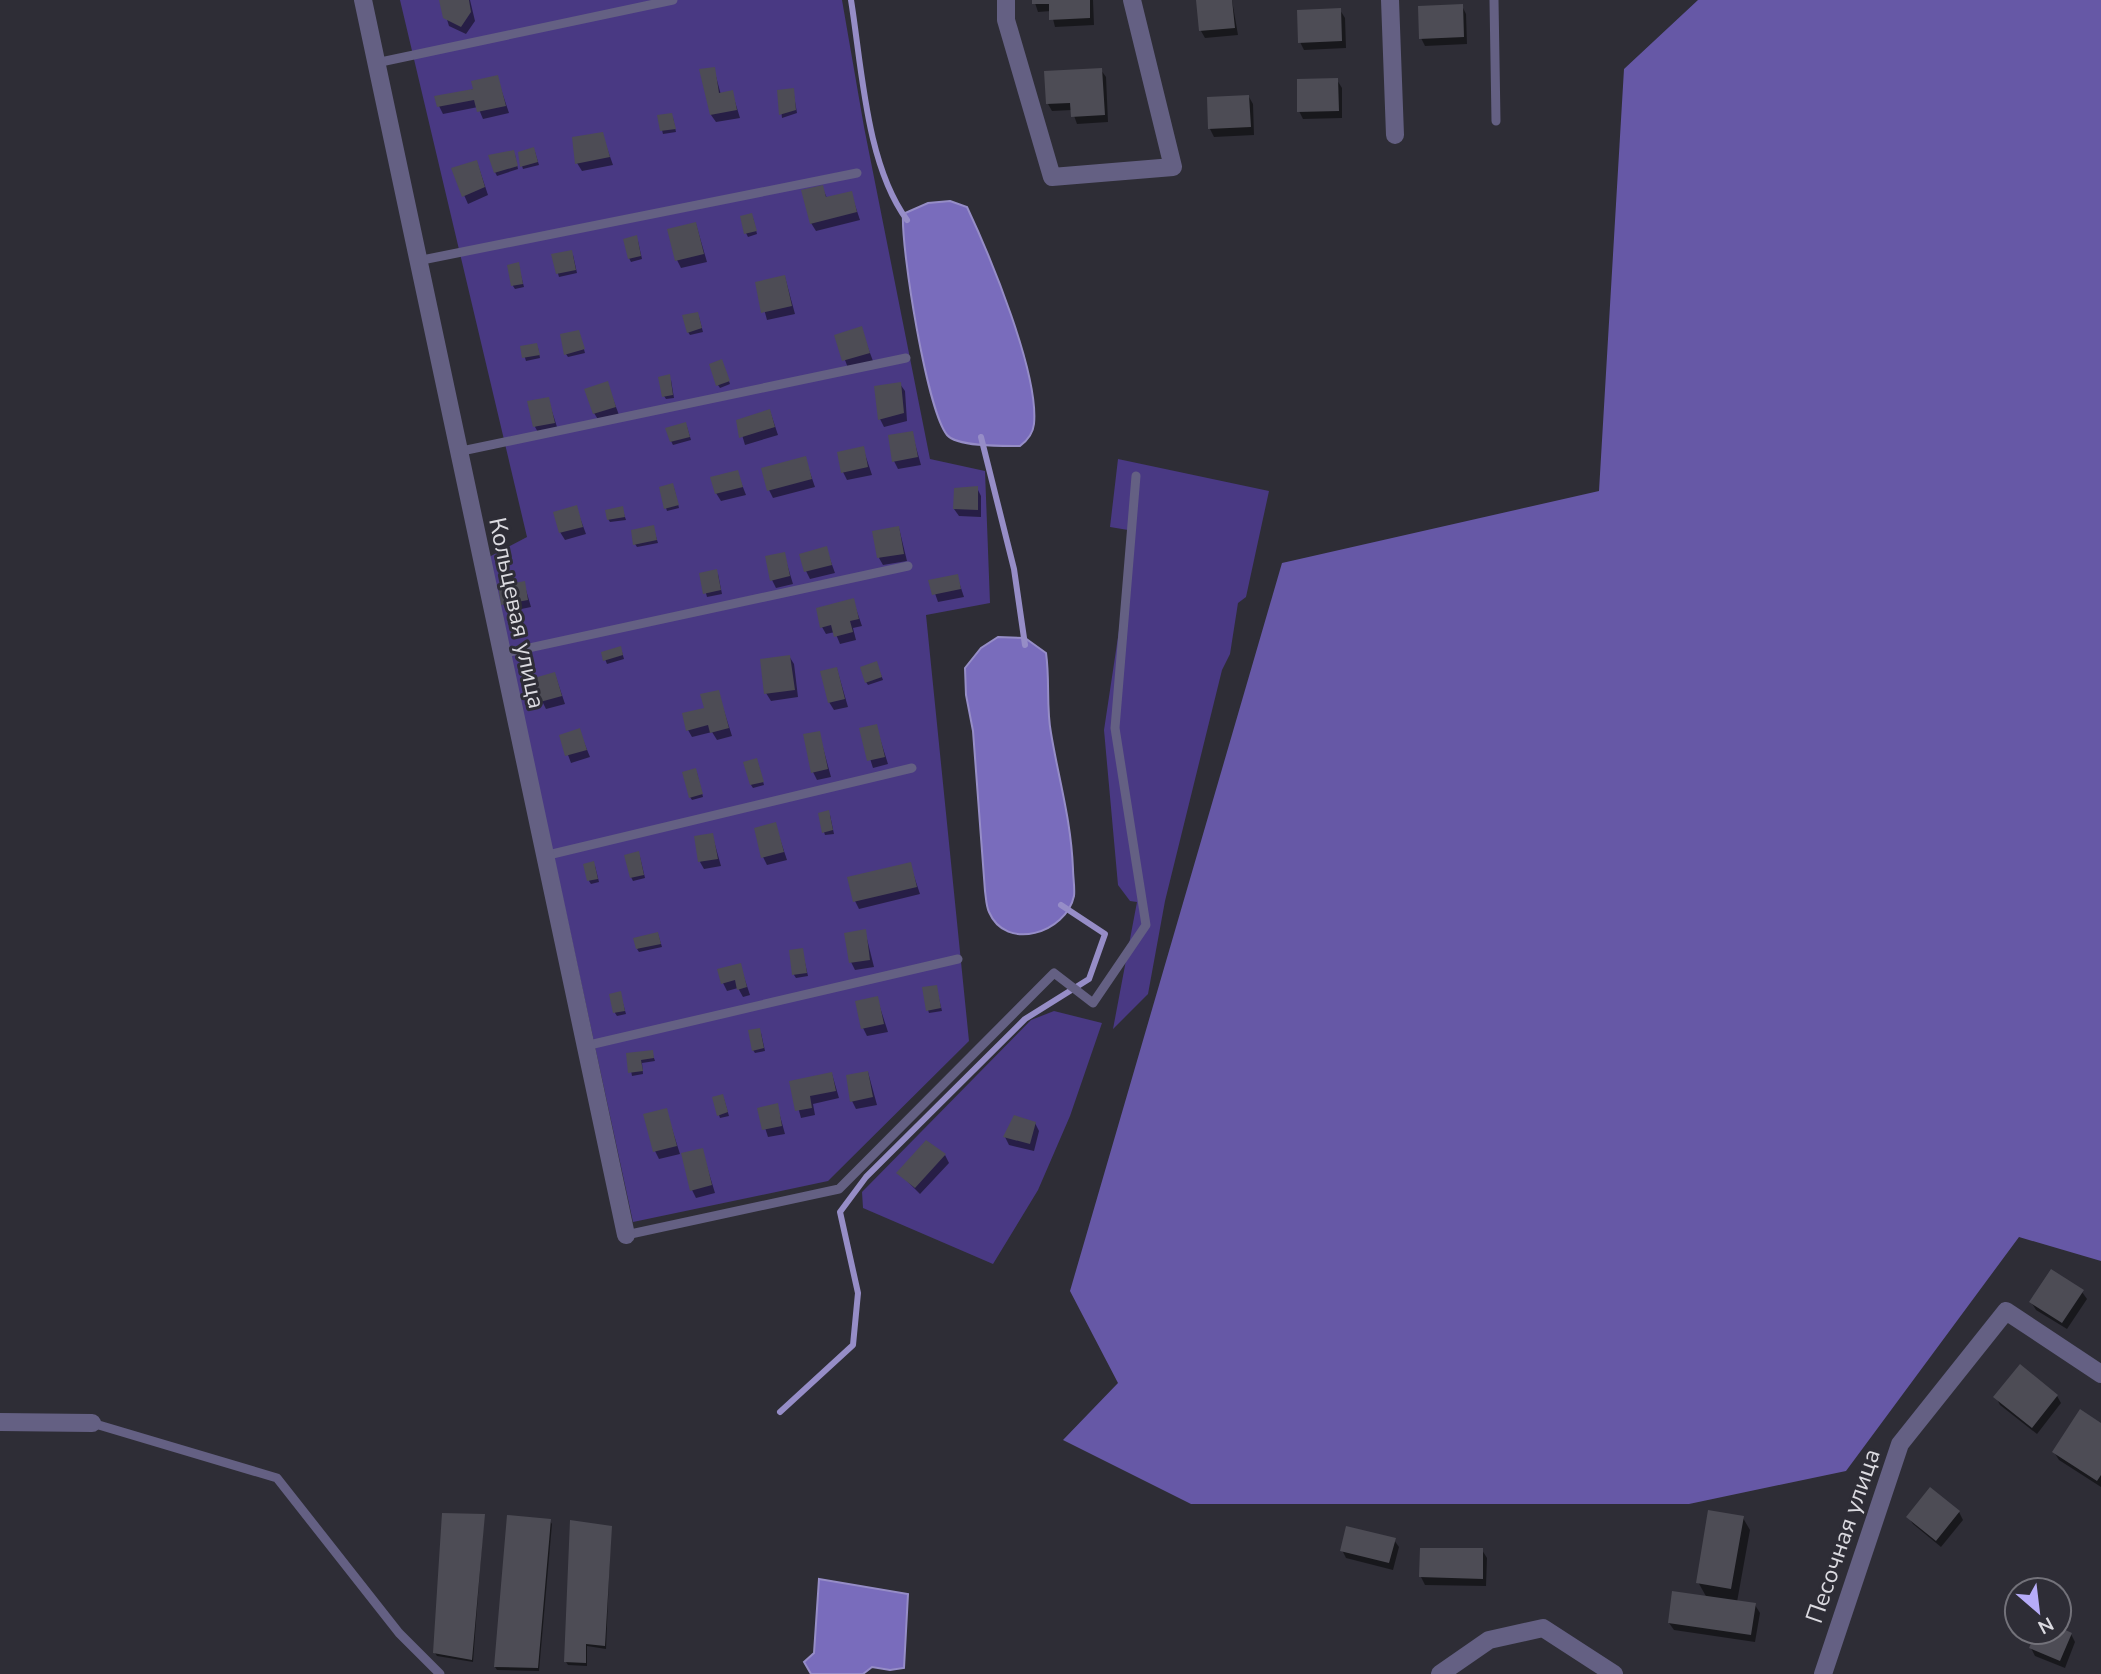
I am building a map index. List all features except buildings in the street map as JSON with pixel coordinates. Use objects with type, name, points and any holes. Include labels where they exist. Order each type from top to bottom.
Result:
[{"type":"street","name":"Кольцевая улица","points":[[363,0],[457,452],[626,1235]]},
{"type":"street","points":[[1006,0],[1006,20],[1052,177],[1172,167],[1132,0]]},
{"type":"street","points":[[1390,0],[1395,135]]},
{"type":"street","name":"Песочная улица","points":[[1823,1674],[1900,1444],[2006,1311],[2101,1374]]},
{"type":"street","points":[[0,1422],[92,1423]]},
{"type":"street","points":[[1440,1674],[1489,1640],[1543,1628],[1614,1674]]},
{"type":"lane","points":[[376,62],[673,0]]},
{"type":"lane","points":[[1494,0],[1496,121]]},
{"type":"lane","points":[[417,261],[858,173]]},
{"type":"lane","points":[[457,452],[906,358]]},
{"type":"lane","points":[[626,1235],[839,1189],[1054,973],[1093,1003],[1146,925],[1115,728],[1136,476]]},
{"type":"lane","points":[[501,654],[908,566]]},
{"type":"lane","points":[[544,856],[912,768]]},
{"type":"lane","points":[[585,1046],[958,960]]},
{"type":"lane","points":[[92,1423],[277,1478],[399,1633],[440,1674]]},
{"type":"shaded area","points":[[400,0],[842,0],[864,127],[930,459],[985,471],[990,603],[926,615],[969,1041],[828,1181],[633,1222],[489,557],[527,537]]},
{"type":"shaded area","points":[[1698,0],[2101,0],[2101,1261],[2019,1237],[1846,1471],[1689,1504],[1191,1504],[1063,1440],[1118,1383],[1070,1291],[1282,563],[1599,491],[1624,69]]},
{"type":"shaded area","points":[[950,201],[967,207],[1000,284],[1021,346],[1034,402],[1034,424],[1030,436],[1020,446],[981,445],[952,439],[939,420],[931,395],[911,293],[903,214],[928,203]]},
{"type":"shaded area","points":[[1118,459],[1269,491],[1246,597],[1238,603],[1230,654],[1222,670],[1165,901],[1148,994],[1113,1029],[1137,902],[1130,901],[1118,885],[1104,730],[1134,531],[1110,527]]},
{"type":"shaded area","points":[[998,637],[1025,638],[1046,653],[1050,723],[1072,851],[1074,896],[1069,909],[1060,920],[1035,933],[1008,932],[997,924],[987,907],[985,891],[973,731],[966,695],[965,668],[981,648]]},
{"type":"shaded area","points":[[1054,1011],[1102,1023],[1070,1116],[1038,1190],[993,1264],[863,1208],[862,1192],[1031,1020]]},
{"type":"shaded area","points":[[819,1579],[908,1594],[904,1668],[890,1670],[872,1667],[863,1674],[811,1674],[804,1662],[814,1653]]},
{"type":"waterway","points":[[851,0],[874,144],[882,172],[907,220]]},
{"type":"waterway","points":[[981,437],[1014,569],[1025,645]]},
{"type":"waterway","points":[[780,1412],[853,1345],[858,1293],[840,1212],[866,1177],[1025,1019],[1089,979],[1105,934],[1061,905]]}]
